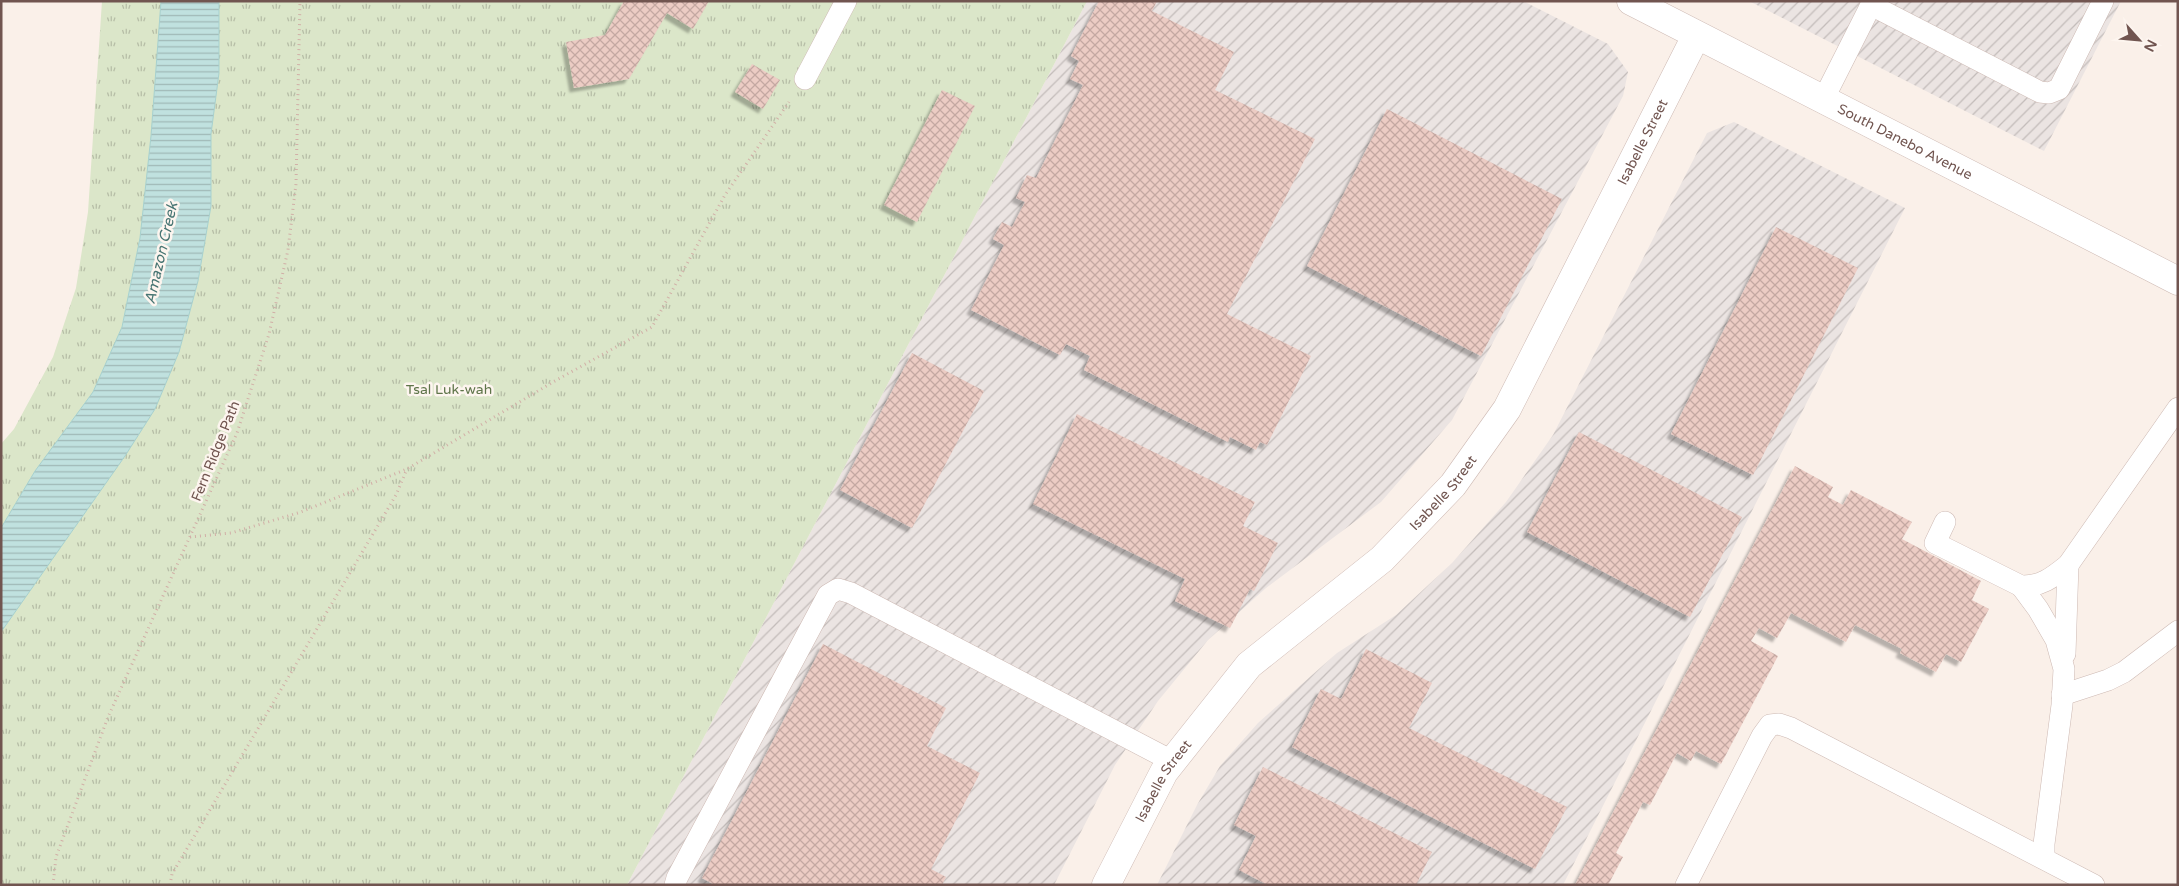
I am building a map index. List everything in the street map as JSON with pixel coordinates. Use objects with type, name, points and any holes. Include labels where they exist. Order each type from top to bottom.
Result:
[{"type":"street","name":"South Danebo Avenue","points":[[1633,2],[1696,36],[2178,281]]},
{"type":"street","name":"Isabelle Street","points":[[1106,885],[1164,772],[1248,665],[1382,559],[1452,485],[1507,409],[1696,36]]},
{"type":"lane","points":[[805,79],[846,1]]},
{"type":"lane","points":[[1823,100],[1872,3],[2040,92],[2049,93],[2059,89],[2103,1]]},
{"type":"lane","points":[[1945,522],[1935,543],[2022,586],[2033,587],[2048,580],[2068,565],[2178,408]]},
{"type":"lane","points":[[2044,858],[2044,844],[2062,695],[2068,565]]},
{"type":"lane","points":[[2022,586],[2056,640],[2064,669]]},
{"type":"lane","points":[[675,885],[828,595],[838,589],[852,593],[1172,761]]},
{"type":"lane","points":[[2062,695],[2108,680],[2124,672],[2178,631]]},
{"type":"lane","points":[[1686,885],[1762,736],[1770,725],[1779,724],[1791,728],[2094,885]]},
{"type":"path","name":"Fern Ridge Path","points":[[53,885],[56,858],[108,717],[237,433],[269,334],[288,250],[296,184],[300,1]]},
{"type":"path","points":[[190,537],[231,533],[301,512],[407,469],[553,382],[652,327],[725,195],[805,79]]},
{"type":"path","points":[[170,885],[172,874],[396,496],[407,469]]},
{"type":"shaded area","points":[[1087,1],[1523,1],[1608,44],[1628,72],[1623,96],[1452,420],[1381,502],[1266,588],[1208,640],[1158,701],[1115,765],[1054,885],[627,885]]},
{"type":"shaded area","points":[[1749,1],[2121,1],[2044,151]]},
{"type":"shaded area","points":[[1734,122],[1905,208],[1563,885],[1157,885],[1197,805],[1220,766],[1258,723],[1337,653],[1396,615],[1452,563],[1506,502],[1553,435],[1707,133]]},
{"type":"green space","name":"Tsal Luk-wah","points":[[102,1],[1087,1],[627,885],[1,885],[1,444],[14,429],[53,357],[76,288],[88,212]]},
{"type":"water","name":"Amazon Creek","points":[[161,1],[219,1],[219,73],[211,134],[211,206],[198,281],[179,352],[155,409],[125,456],[1,632],[1,528],[35,471],[93,392],[122,327],[140,238],[151,136]]},
{"type":"building","points":[[624,1],[709,1],[693,29],[667,13],[629,79],[574,88],[566,42],[605,35]]},
{"type":"building","points":[[1099,1],[1157,1],[1152,11],[1234,52],[1215,90],[1315,139],[1227,314],[1311,356],[1267,445],[1260,442],[1256,450],[1230,437],[1228,442],[1084,370],[1090,356],[1066,344],[1060,355],[971,310],[1004,245],[993,239],[1002,222],[1012,227],[1025,202],[1016,198],[1027,175],[1036,178],[1083,85],[1070,79],[1079,61],[1071,56]]},
{"type":"building","points":[[752,64],[780,80],[763,109],[735,92]]},
{"type":"building","points":[[942,90],[975,106],[917,222],[884,205]]},
{"type":"building","points":[[1387,109],[1562,199],[1481,356],[1307,266]]},
{"type":"building","points":[[1776,227],[1858,268],[1753,475],[1671,434]]},
{"type":"building","points":[[912,353],[984,391],[912,528],[840,490]]},
{"type":"building","points":[[1077,414],[1255,502],[1243,526],[1278,543],[1254,591],[1250,589],[1230,628],[1175,601],[1185,579],[1033,504]]},
{"type":"building","points":[[1579,432],[1742,517],[1690,617],[1527,532]]},
{"type":"building","points":[[1795,466],[1833,487],[1828,497],[1843,505],[1851,490],[1912,522],[1902,539],[1981,581],[1972,600],[1989,609],[1961,662],[1946,654],[1936,672],[1900,653],[1902,649],[1855,625],[1846,642],[1791,613],[1777,638],[1759,628],[1751,641],[1778,656],[1721,764],[1696,751],[1691,761],[1677,753],[1650,805],[1643,802],[1616,853],[1623,857],[1608,885],[1575,885]]},
{"type":"building","points":[[823,644],[946,708],[927,746],[980,773],[931,869],[946,877],[942,885],[715,885],[702,878]]},
{"type":"building","points":[[1366,649],[1432,683],[1409,728],[1567,807],[1535,869],[1292,747],[1321,689],[1341,699]]},
{"type":"building","points":[[1263,767],[1432,852],[1416,885],[1268,885],[1239,870],[1256,836],[1234,825]]}]
